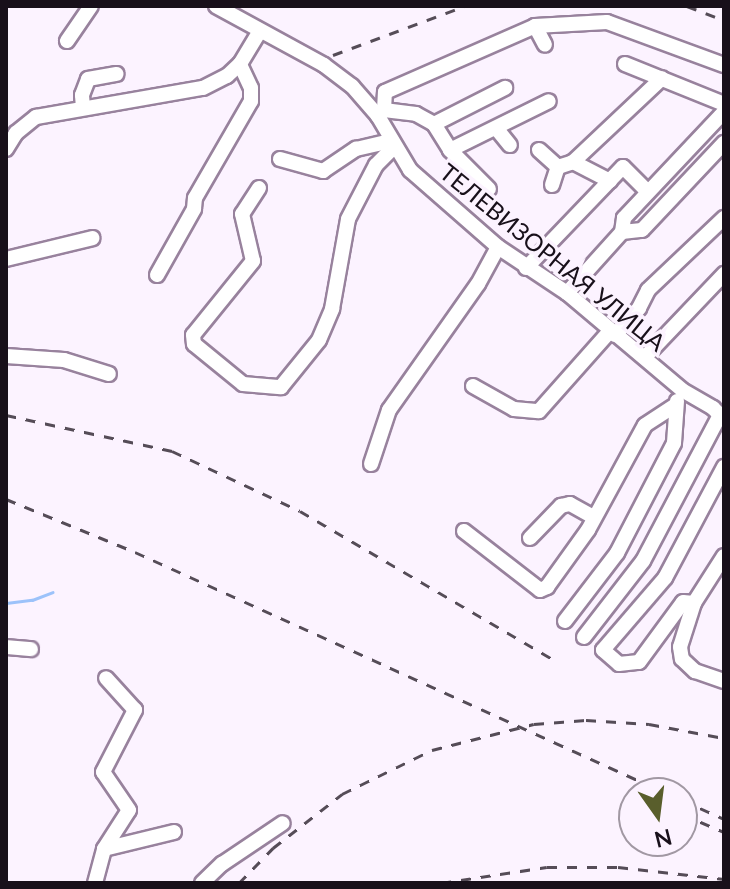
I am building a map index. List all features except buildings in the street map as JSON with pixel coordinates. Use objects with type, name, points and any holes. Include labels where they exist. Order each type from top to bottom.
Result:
[{"type":"lane","points":[[67,41],[91,6]]},
{"type":"lane","name":"ТЕЛЕВИЗОРНАЯ УЛИЦА","points":[[223,8],[259,32],[324,65],[352,86],[381,113],[392,144],[410,170],[498,247],[567,293],[682,390],[720,412]]},
{"type":"lane","points":[[489,189],[450,150],[434,124],[416,114],[381,113],[385,92],[535,26],[607,22],[724,65]]},
{"type":"lane","points":[[535,26],[545,45]]},
{"type":"lane","points":[[6,149],[16,133],[36,117],[203,88],[227,76],[240,64],[259,32]]},
{"type":"lane","points":[[157,275],[194,209],[195,198],[251,101],[251,88],[240,64]]},
{"type":"lane","points":[[625,64],[724,104]]},
{"type":"lane","points":[[83,107],[82,95],[88,79],[117,74]]},
{"type":"lane","points":[[558,167],[573,162],[662,78]]},
{"type":"lane","points":[[434,124],[505,88]]},
{"type":"lane","points":[[450,150],[549,101]]},
{"type":"lane","points":[[567,293],[622,232],[624,218],[724,112]]},
{"type":"lane","points":[[496,128],[510,145]]},
{"type":"lane","points":[[622,232],[642,230],[724,143]]},
{"type":"lane","points":[[280,159],[323,171],[356,149],[392,144]]},
{"type":"lane","points":[[259,188],[242,214],[253,261],[193,335],[194,344],[243,384],[281,387],[319,340],[332,309],[348,219],[376,165],[392,144]]},
{"type":"lane","points":[[539,150],[558,167]]},
{"type":"lane","points":[[573,162],[610,181]]},
{"type":"lane","points":[[552,185],[558,167]]},
{"type":"lane","points":[[526,268],[623,167],[648,192]]},
{"type":"lane","points":[[473,386],[514,409],[539,411],[639,308],[648,290],[724,218]]},
{"type":"lane","points":[[6,259],[93,238]]},
{"type":"lane","points":[[371,464],[389,410],[478,284],[498,247]]},
{"type":"lane","points":[[645,357],[724,274]]},
{"type":"lane","points":[[6,356],[64,360],[109,374]]},
{"type":"lane","points":[[565,621],[625,540],[674,443],[674,406],[682,390]]},
{"type":"lane","points":[[464,531],[540,590],[547,587],[593,517],[645,425],[674,406]]},
{"type":"lane","points":[[584,637],[643,561],[720,412]]},
{"type":"lane","points":[[694,603],[683,602],[639,662],[619,664],[603,650],[665,578],[724,467]]},
{"type":"lane","points":[[530,538],[561,506],[570,504],[593,517]]},
{"type":"lane","points":[[724,556],[694,603],[681,636],[682,659],[695,671],[724,681]]},
{"type":"lane","points":[[643,561],[665,578]]},
{"type":"lane","points":[[6,647],[31,649]]},
{"type":"lane","points":[[95,883],[104,849],[129,810],[103,772],[135,710],[106,678]]},
{"type":"lane","points":[[202,883],[222,864],[283,823]]},
{"type":"lane","points":[[104,849],[174,832]]},
{"type":"waterway","points":[[6,603],[32,600],[53,592]]},
{"type":"railway","points":[[333,55],[465,6]]},
{"type":"railway","points":[[687,6],[724,20]]},
{"type":"railway","points":[[6,415],[172,451],[300,511],[557,662]]},
{"type":"railway","points":[[6,499],[135,552],[631,777]]},
{"type":"railway","points":[[239,883],[273,848],[342,794],[432,750],[534,724],[586,720],[649,724],[724,738]]},
{"type":"railway","points":[[698,807],[724,819]]},
{"type":"railway","points":[[698,821],[724,832]]},
{"type":"railway","points":[[441,883],[547,867],[618,867],[724,879]]}]
